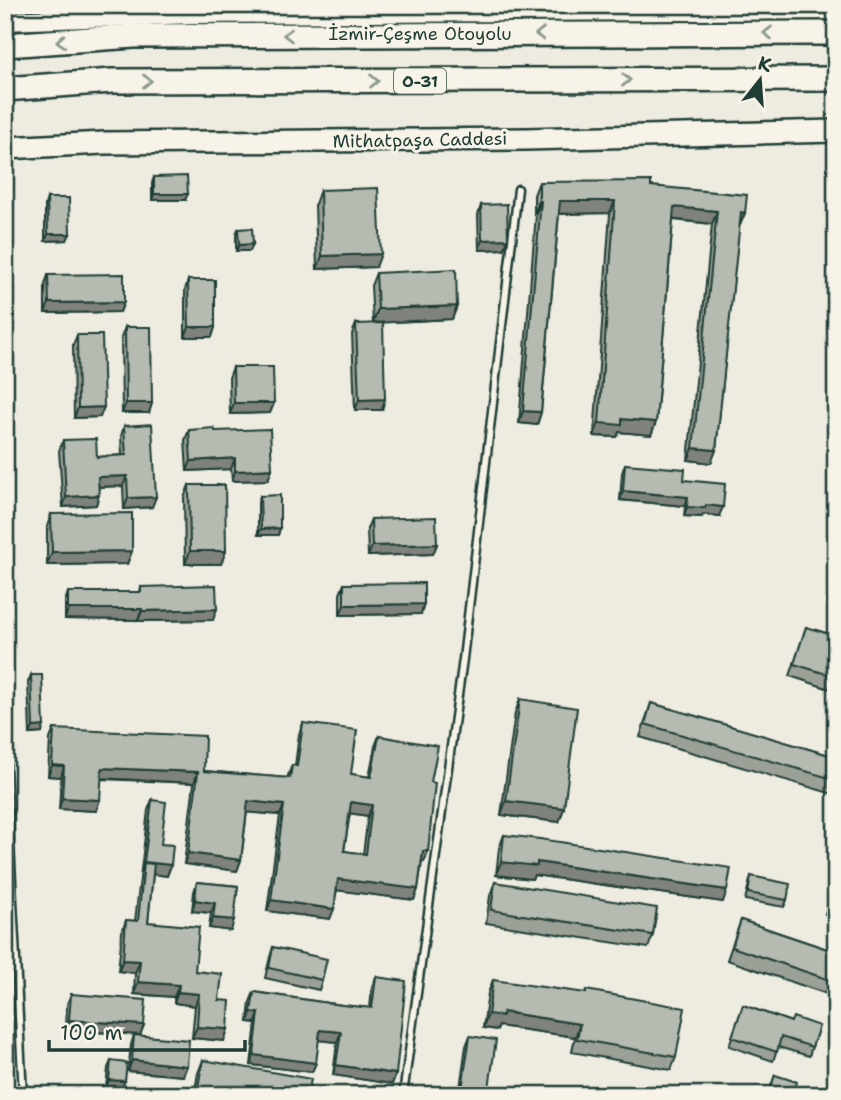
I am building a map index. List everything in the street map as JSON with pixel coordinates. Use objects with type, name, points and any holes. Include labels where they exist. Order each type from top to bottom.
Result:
[{"type":"highway","name":"İzmir-Çeşme Otoyolu","points":[[5,45],[134,36],[836,33]]},
{"type":"highway","name":"O-31","points":[[5,89],[112,81],[836,79]]},
{"type":"main road","points":[[5,20],[192,14],[836,10]]},
{"type":"main road","name":"Mithatpaşa Caddesi","points":[[5,148],[104,143],[526,139],[836,131]]},
{"type":"lane","points":[[403,1095],[463,659],[518,189]]},
{"type":"lane","points":[[5,745],[23,1095]]},
{"type":"building","points":[[187,176],[188,194],[154,194],[154,177]]},
{"type":"building","points":[[651,181],[651,186],[747,195],[745,213],[741,212],[716,450],[693,448],[717,211],[674,207],[656,422],[622,419],[622,425],[599,423],[615,201],[560,201],[541,412],[523,411],[541,201],[539,182]]},
{"type":"building","points":[[378,188],[381,254],[322,256],[320,190]]},
{"type":"building","points":[[47,198],[69,198],[70,234],[48,234]]},
{"type":"building","points":[[507,204],[508,239],[482,240],[481,205]]},
{"type":"building","points":[[252,228],[253,244],[239,245],[238,229]]},
{"type":"building","points":[[456,269],[457,306],[378,309],[376,273]]},
{"type":"building","points":[[124,274],[124,302],[49,303],[48,275]]},
{"type":"building","points":[[188,280],[215,280],[215,327],[189,327]]},
{"type":"building","points":[[383,323],[385,399],[359,400],[356,324]]},
{"type":"building","points":[[125,327],[151,327],[152,403],[126,403]]},
{"type":"building","points":[[77,335],[102,335],[104,407],[78,408]]},
{"type":"building","points":[[233,367],[273,367],[274,403],[234,403]]},
{"type":"building","points":[[152,424],[156,497],[128,498],[127,476],[98,477],[99,495],[66,497],[63,440],[96,439],[97,457],[126,455],[124,426]]},
{"type":"building","points":[[214,428],[215,431],[270,429],[272,469],[235,471],[235,458],[191,461],[189,430]]},
{"type":"building","points":[[625,464],[685,469],[684,480],[725,484],[723,507],[687,507],[688,497],[623,491]]},
{"type":"building","points":[[189,485],[225,485],[226,551],[190,551]]},
{"type":"building","points":[[280,495],[280,528],[261,529],[260,496]]},
{"type":"building","points":[[132,513],[132,551],[52,552],[51,514]]},
{"type":"building","points":[[436,517],[437,544],[372,546],[371,519]]},
{"type":"building","points":[[424,583],[424,604],[344,605],[344,584]]},
{"type":"building","points":[[216,585],[217,609],[68,609],[68,592],[141,592],[141,587]]},
{"type":"building","points":[[806,627],[836,636],[836,677],[794,664]]},
{"type":"building","points":[[31,675],[42,675],[44,726],[33,727]]},
{"type":"building","points":[[520,699],[577,708],[564,808],[506,801]]},
{"type":"building","points":[[651,703],[836,757],[836,780],[645,724]]},
{"type":"building","points":[[303,723],[357,730],[351,774],[371,777],[379,736],[438,746],[431,782],[435,783],[428,851],[423,851],[418,889],[338,879],[334,909],[271,900],[284,805],[248,801],[241,860],[188,853],[198,772],[102,768],[100,800],[62,798],[64,766],[52,765],[54,729],[205,736],[204,771],[290,778],[292,765],[297,766]],"holes":[[[351,802],[372,805],[366,854],[344,851]]]},
{"type":"building","points":[[152,800],[166,802],[161,844],[173,845],[171,865],[144,862]]},
{"type":"building","points":[[504,835],[731,868],[727,890],[537,862],[537,866],[501,862]]},
{"type":"building","points":[[144,863],[154,864],[148,922],[199,927],[195,971],[222,974],[219,1000],[230,1001],[228,1029],[197,1027],[199,994],[178,992],[179,985],[138,982],[140,961],[123,960],[126,920],[138,921]]},
{"type":"building","points":[[751,876],[790,884],[787,900],[748,893]]},
{"type":"building","points":[[197,882],[238,886],[234,920],[213,918],[215,903],[195,900]]},
{"type":"building","points":[[495,882],[657,908],[653,935],[491,910]]},
{"type":"building","points":[[832,890],[836,891],[836,910],[827,907]]},
{"type":"building","points":[[741,920],[836,952],[836,982],[732,947]]},
{"type":"building","points":[[273,947],[327,959],[322,980],[269,968]]},
{"type":"building","points":[[376,977],[406,981],[396,1074],[336,1065],[341,1032],[320,1030],[316,1063],[254,1055],[259,1013],[251,1012],[254,992],[372,1008]]},
{"type":"building","points":[[493,980],[586,993],[586,990],[685,1008],[676,1057],[577,1039],[580,1024],[503,1012],[502,1016],[488,1014]]},
{"type":"building","points":[[71,994],[146,1000],[144,1025],[69,1020]]},
{"type":"building","points":[[743,1005],[791,1022],[793,1017],[819,1026],[812,1047],[781,1037],[777,1052],[732,1037]]},
{"type":"building","points":[[134,1035],[189,1040],[187,1066],[132,1060]]},
{"type":"building","points":[[470,1036],[496,1040],[488,1095],[461,1095]]},
{"type":"building","points":[[203,1060],[311,1079],[308,1095],[241,1095],[198,1087]]},
{"type":"building","points":[[111,1061],[127,1063],[125,1081],[109,1080]]},
{"type":"building","points":[[775,1075],[797,1082],[793,1095],[770,1090]]}]
